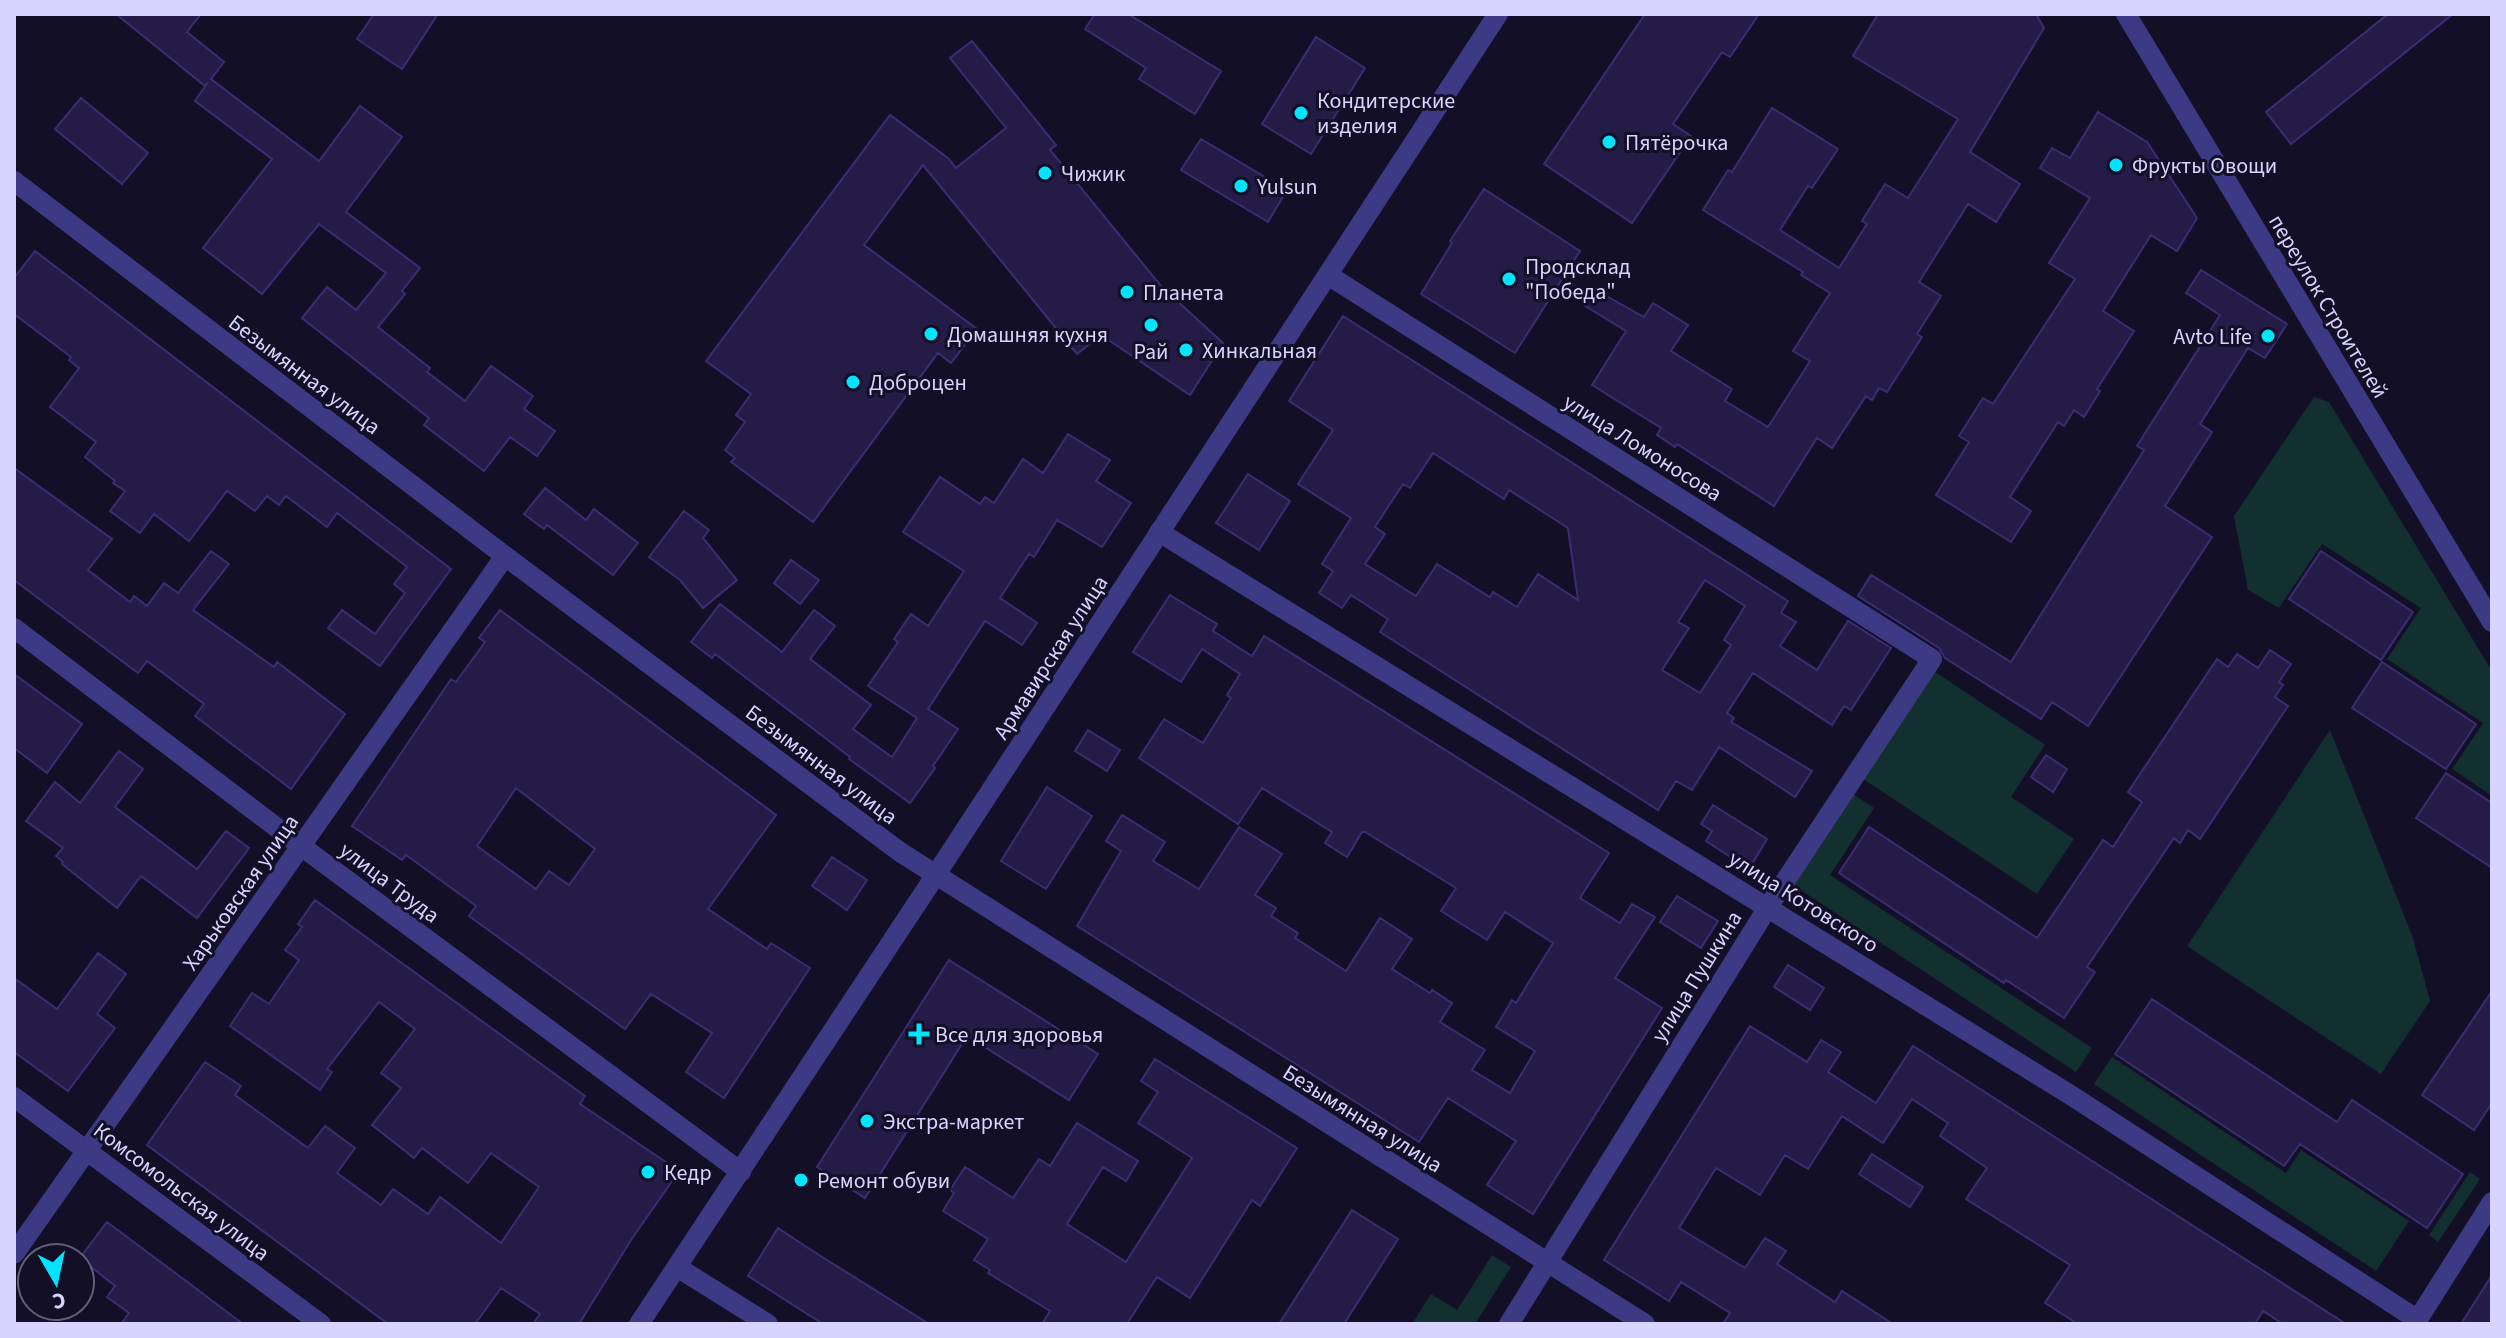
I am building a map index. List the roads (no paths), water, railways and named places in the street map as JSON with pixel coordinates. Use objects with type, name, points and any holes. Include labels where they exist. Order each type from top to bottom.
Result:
[{"type":"street","name":"Армавирская улица","points":[[639,1324],[1498,14]]},
{"type":"street","name":"переулок Строителей","points":[[2126,14],[2492,622]]},
{"type":"street","name":"Безымянная улица","points":[[14,181],[505,556],[900,852],[1645,1324]]},
{"type":"street","name":"улица Ломоносова","points":[[1328,275],[1932,659]]},
{"type":"street","name":"улица Котовского","points":[[1159,532],[2069,1094],[2416,1322]]},
{"type":"street","name":"Харьковская улица","points":[[14,1254],[505,556]]},
{"type":"street","name":"улица Труда","points":[[14,628],[301,846],[741,1172]]},
{"type":"street","name":"улица Пушкина","points":[[1509,1324],[1768,907],[1932,659]]},
{"type":"street","name":"Комсомольская улица","points":[[14,1097],[321,1324]]},
{"type":"street","points":[[2416,1322],[2492,1202]]},
{"type":"street","points":[[677,1267],[768,1324]]},
{"type":"place","name":"Кондитерские изделия","points":[[1301,113]]},
{"type":"place","name":"Пятёрочка","points":[[1609,142]]},
{"type":"place","name":"Фрукты Овощи","points":[[2116,165]]},
{"type":"place","name":"Чижик","points":[[1045,173]]},
{"type":"place","name":"Yulsun","points":[[1241,186]]},
{"type":"place","name":"Продсклад \"Победа\"","points":[[1509,279]]},
{"type":"place","name":"Планета","points":[[1127,292]]},
{"type":"place","name":"Рай","points":[[1151,325]]},
{"type":"place","name":"Домашняя кухня","points":[[931,334]]},
{"type":"place","name":"Avto Life","points":[[2268,336]]},
{"type":"place","name":"Хинкальная","points":[[1186,350]]},
{"type":"place","name":"Доброцен","points":[[853,382]]},
{"type":"place","name":"Все для здоровья","points":[[919,1034]]},
{"type":"place","name":"Экстра-маркет","points":[[867,1121]]},
{"type":"place","name":"Кедр","points":[[648,1172]]},
{"type":"place","name":"Ремонт обуви","points":[[801,1180]]}]
